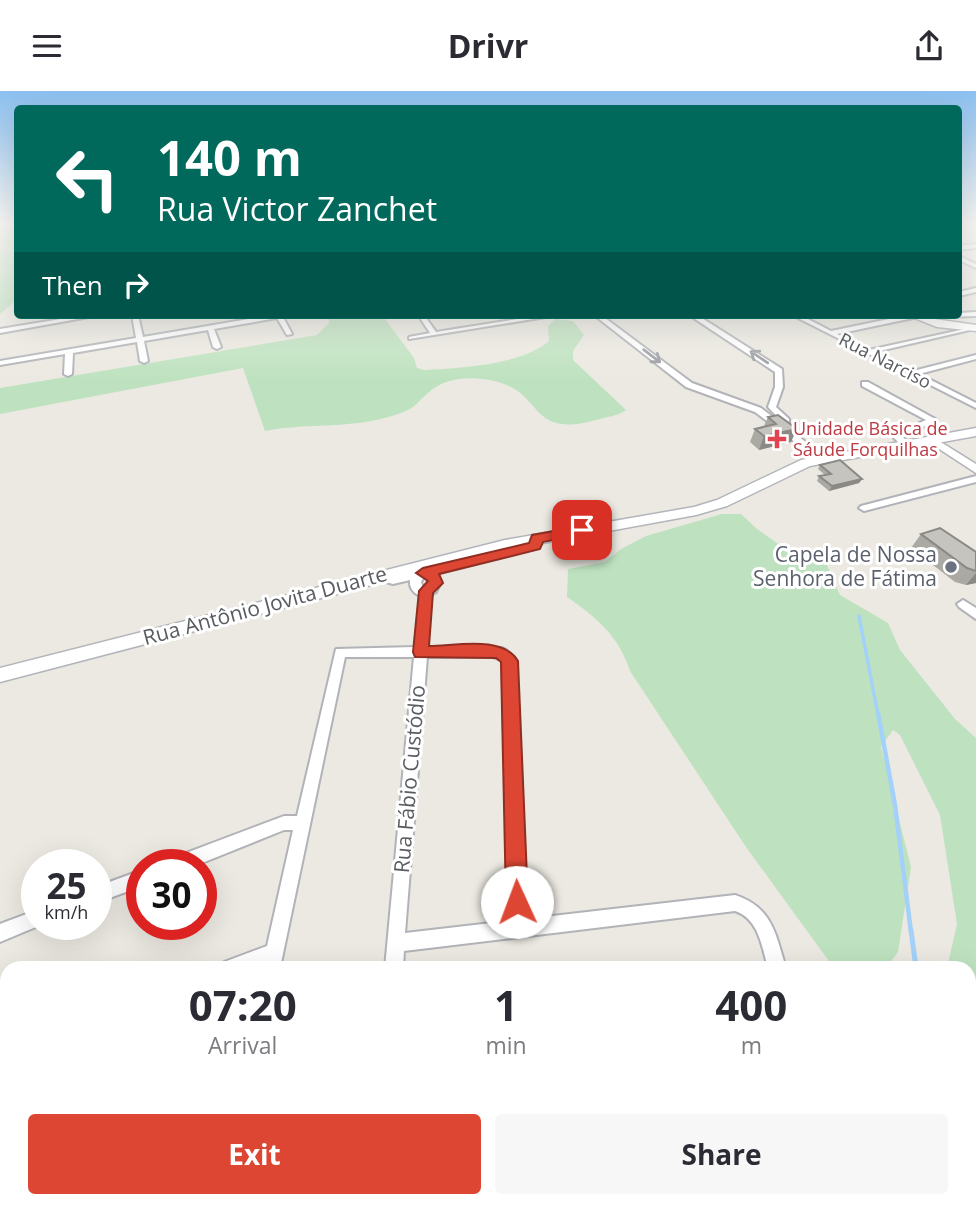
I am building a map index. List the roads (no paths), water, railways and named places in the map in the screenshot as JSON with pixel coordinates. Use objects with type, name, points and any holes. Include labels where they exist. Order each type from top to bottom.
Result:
[{"type":"main road","name":"Rua Antônio Jovita Duarte","points":[[0,675],[537,538],[696,511],[722,503],[792,468],[828,458],[976,432]]},
{"type":"street","points":[[0,331],[73,319]]},
{"type":"street","points":[[136,319],[144,361]]},
{"type":"street","points":[[0,363],[258,319]]},
{"type":"street","points":[[283,319],[289,334]]},
{"type":"street","points":[[424,319],[434,334]]},
{"type":"street","points":[[508,319],[511,322]]},
{"type":"street","points":[[411,338],[530,319]]},
{"type":"street","points":[[602,319],[689,384],[758,410],[828,458]]},
{"type":"street","points":[[698,319],[779,371],[779,387],[772,407],[776,414],[828,458]]},
{"type":"street","name":"Rua Narciso","points":[[803,319],[976,406]]},
{"type":"street","points":[[830,333],[894,319]]},
{"type":"street","points":[[923,319],[937,324],[974,328]]},
{"type":"street","points":[[210,327],[216,347]]},
{"type":"street","points":[[868,352],[974,328]]},
{"type":"street","points":[[68,374],[69,351]]},
{"type":"street","points":[[911,374],[976,357]]},
{"type":"street","points":[[865,384],[933,420],[900,435],[898,438],[906,445]]},
{"type":"street","points":[[957,397],[976,392]]},
{"type":"street","points":[[758,410],[772,407]]},
{"type":"street","points":[[931,439],[976,469]]},
{"type":"street","points":[[864,508],[976,479]]},
{"type":"street","points":[[380,576],[393,580],[535,546],[537,538]]},
{"type":"street","name":"Rua Fábio Custódio","points":[[395,961],[426,591],[418,590],[414,586],[414,580],[423,573]]},
{"type":"street","points":[[976,600],[963,604],[976,615]]},
{"type":"street","points":[[246,961],[259,955],[273,960],[340,652],[493,652],[505,655],[510,665],[518,929]]},
{"type":"street","points":[[217,849],[284,823],[303,823]]},
{"type":"street","points":[[397,943],[734,903],[753,910],[764,925],[775,961]]},
{"type":"street","points":[[0,933],[21,924]]},
{"type":"waterway","points":[[859,616],[878,715]]},
{"type":"waterway","points":[[878,713],[895,805],[911,932]]},
{"type":"waterway","points":[[911,930],[915,961]]},
{"type":"place","name":"Unidade Básica de Sáude Forquilhas","points":[[777,439]]},
{"type":"place","name":"Capela de Nossa Senhora de Fátima","points":[[951,567]]}]
